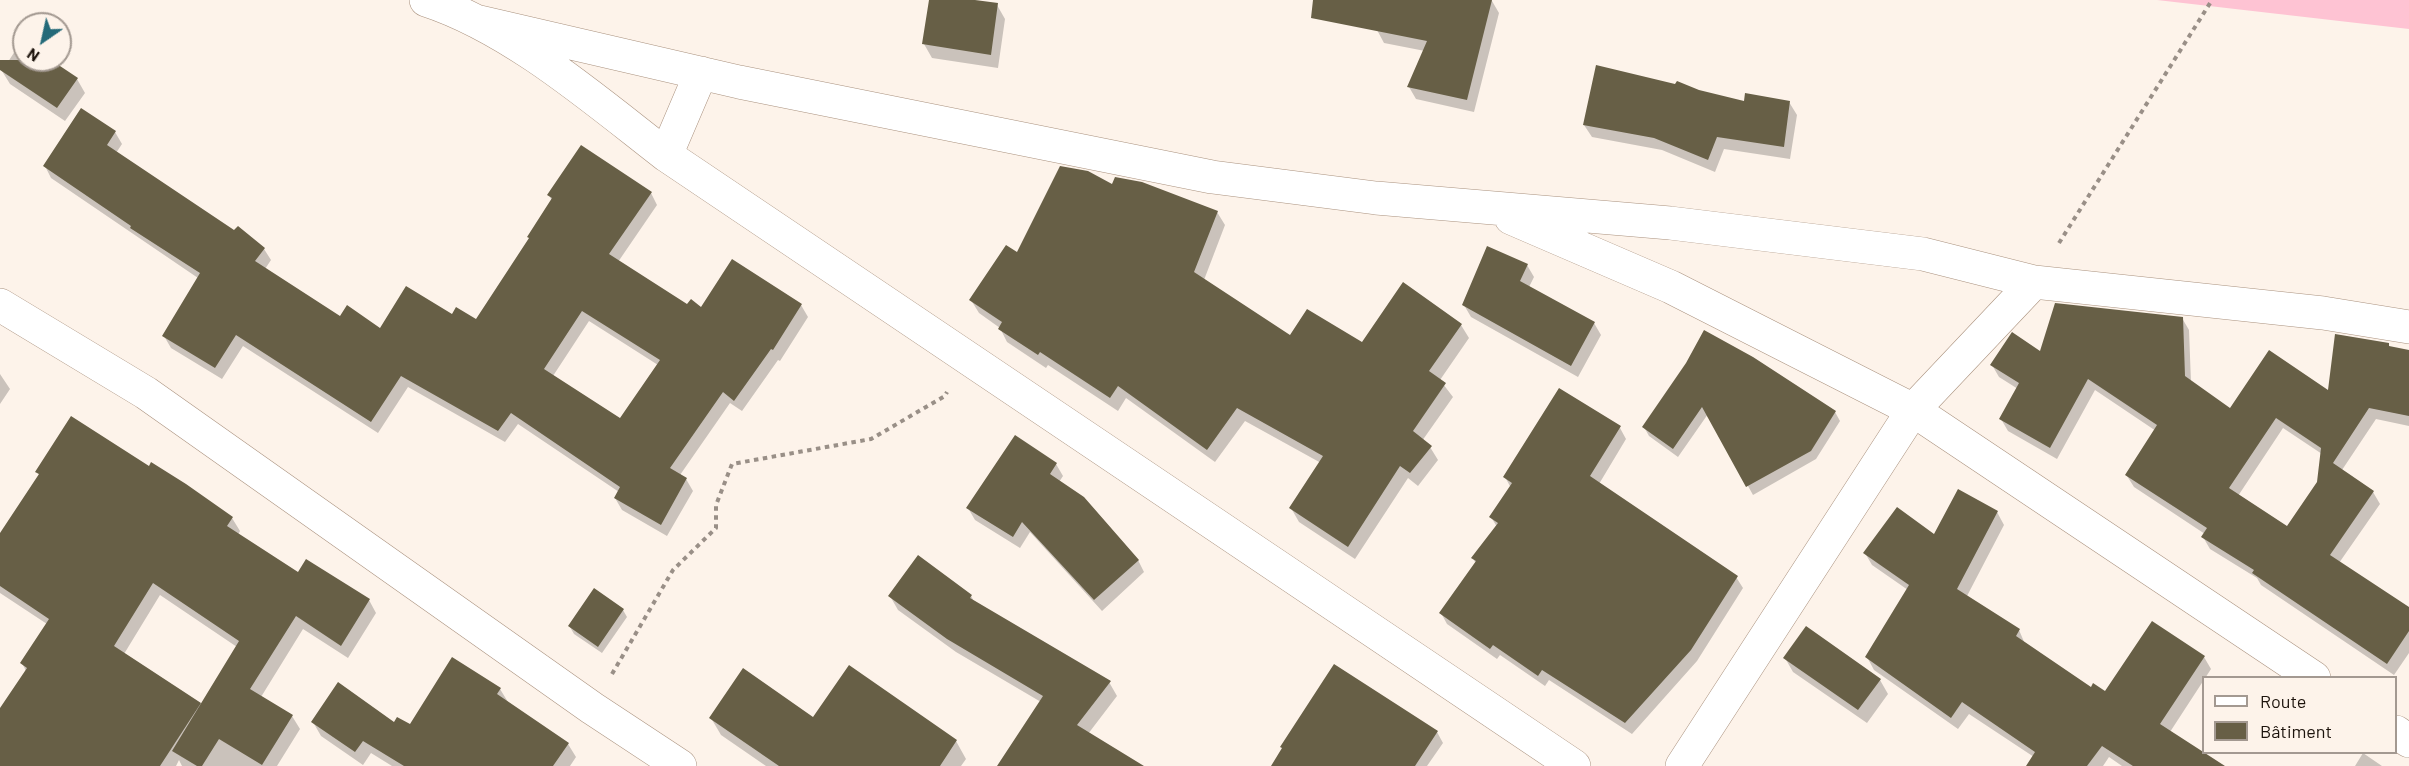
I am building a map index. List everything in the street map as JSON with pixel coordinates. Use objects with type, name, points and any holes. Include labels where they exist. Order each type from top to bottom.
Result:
[{"type":"street","points":[[426,0],[480,22],[701,73],[1212,177],[1376,198],[1670,223],[1923,254],[2034,282],[2323,313],[2409,327]]},
{"type":"street","points":[[480,22],[577,86],[666,155],[1574,766]]},
{"type":"street","points":[[666,155],[701,73]]},
{"type":"street","points":[[1484,207],[1671,287],[1913,410],[2311,676]]},
{"type":"street","points":[[1682,766],[1913,410],[2034,282]]},
{"type":"street","points":[[0,305],[146,393],[592,708],[680,766]]},
{"type":"path","points":[[2034,282],[2188,33],[2212,0]]},
{"type":"path","points":[[592,708],[673,570],[717,528],[716,505],[732,464],[871,439],[945,396],[961,355]]},
{"type":"shaded area","points":[[2157,0],[2409,0],[2409,29]]},
{"type":"building","points":[[929,0],[975,0],[998,3],[991,55],[922,44]]},
{"type":"building","points":[[1313,0],[1492,0],[1467,100],[1407,87],[1427,41],[1311,18]]},
{"type":"building","points":[[0,60],[12,60],[12,72],[69,72],[78,78],[57,108],[0,70]]},
{"type":"building","points":[[1596,65],[1675,84],[1677,81],[1699,90],[1744,101],[1745,93],[1790,101],[1784,147],[1717,137],[1708,160],[1654,138],[1583,125]]},
{"type":"building","points":[[81,108],[116,131],[107,145],[234,230],[238,226],[265,248],[255,261],[340,316],[347,305],[380,328],[406,286],[452,314],[456,307],[476,319],[529,238],[527,237],[552,198],[547,195],[581,145],[652,192],[609,254],[687,304],[691,299],[701,307],[732,259],[802,304],[773,350],[771,349],[734,401],[723,392],[670,468],[687,478],[661,525],[614,498],[620,487],[511,413],[498,431],[401,376],[371,422],[236,335],[215,368],[162,336],[200,273],[130,228],[131,226],[43,166]],"holes":[[[582,311],[660,360],[620,418],[544,369]]]},
{"type":"building","points":[[1060,166],[1088,171],[1112,184],[1115,177],[1142,182],[1218,211],[1194,272],[1290,335],[1307,309],[1362,342],[1403,282],[1462,324],[1429,371],[1446,383],[1413,431],[1432,446],[1410,473],[1400,466],[1348,547],[1289,508],[1323,456],[1237,408],[1207,450],[1118,386],[1110,398],[1040,352],[1038,355],[998,329],[1002,322],[969,300],[1006,245],[1017,252]]},
{"type":"building","points":[[1487,246],[1528,264],[1520,281],[1595,322],[1571,366],[1462,305]]},
{"type":"building","points":[[2055,303],[2183,317],[2185,376],[2230,408],[2269,350],[2328,390],[2335,334],[2389,343],[2389,346],[2409,350],[2409,416],[2369,408],[2333,463],[2374,491],[2330,555],[2409,607],[2409,631],[2387,664],[2252,573],[2254,570],[2201,537],[2207,528],[2125,475],[2157,425],[2088,379],[2050,448],[1999,419],[2019,383],[1990,365],[2012,332],[2040,351]],"holes":[[[2276,418],[2321,448],[2317,482],[2287,526],[2229,488]]]},
{"type":"building","points":[[1704,330],[1753,357],[1836,411],[1811,451],[1746,487],[1702,407],[1673,449],[1642,427],[1686,363]]},
{"type":"building","points":[[1559,388],[1621,426],[1590,476],[1738,576],[1691,650],[1625,723],[1542,670],[1538,676],[1493,645],[1490,649],[1439,613],[1476,561],[1471,558],[1498,523],[1489,517],[1512,483],[1503,477]]},
{"type":"building","points":[[71,416],[149,466],[151,462],[186,484],[233,517],[227,526],[298,572],[306,559],[370,599],[341,646],[296,616],[250,689],[293,715],[262,765],[219,739],[202,766],[197,766],[172,751],[239,641],[153,583],[114,646],[201,703],[160,766],[0,766],[0,708],[27,668],[20,663],[49,619],[0,586],[0,533],[39,474],[35,472]]},
{"type":"building","points":[[1015,435],[1057,463],[1050,474],[1084,497],[1139,560],[1094,600],[1022,522],[1013,537],[966,508]]},
{"type":"building","points":[[1958,489],[1998,511],[1957,589],[2020,629],[2016,636],[2091,687],[2093,683],[2105,691],[2152,621],[2205,656],[2160,724],[2202,751],[2202,754],[2206,754],[2225,766],[2133,766],[2102,746],[2087,766],[2026,766],[2035,752],[1962,702],[1951,718],[1865,657],[1909,585],[1863,553],[1897,507],[1934,534]]},
{"type":"building","points":[[918,555],[972,595],[970,598],[1111,681],[1077,725],[1144,766],[997,766],[1043,696],[947,639],[888,596]]},
{"type":"building","points":[[594,588],[624,609],[598,647],[568,626]]},
{"type":"building","points":[[1806,626],[1881,679],[1858,710],[1783,658]]},
{"type":"building","points":[[452,657],[501,688],[497,694],[569,743],[553,766],[404,766],[363,741],[355,752],[311,722],[338,682],[394,722],[397,717],[410,724]]},
{"type":"building","points":[[1334,664],[1438,731],[1415,766],[1271,766],[1282,748],[1280,747]]},
{"type":"building","points":[[849,665],[957,740],[940,766],[779,766],[709,718],[743,668],[813,717]]}]
